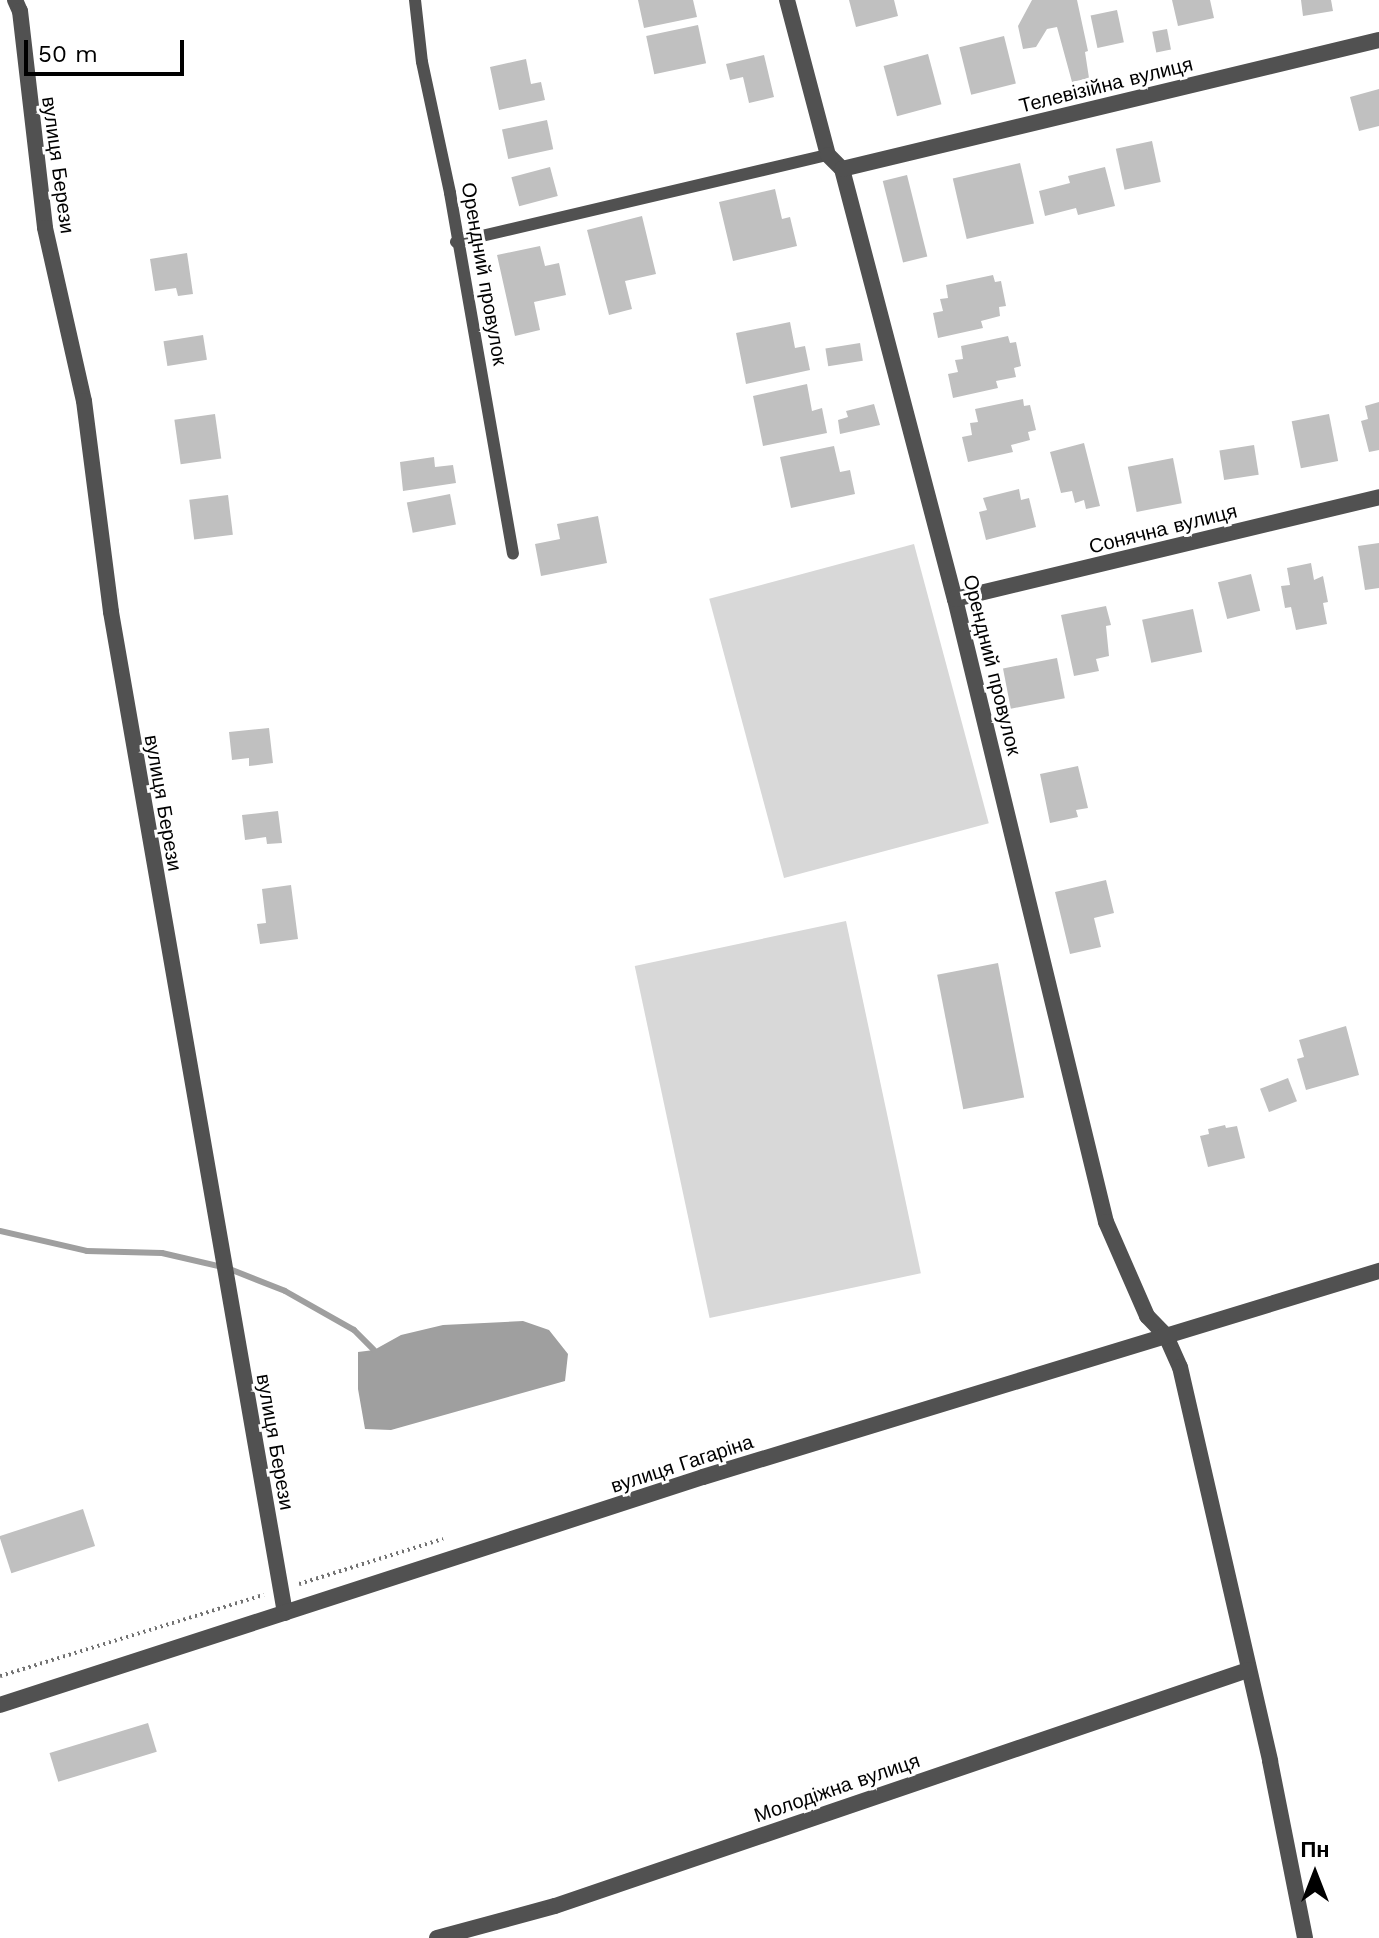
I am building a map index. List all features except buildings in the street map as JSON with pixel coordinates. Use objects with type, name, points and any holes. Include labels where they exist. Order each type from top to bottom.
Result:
[{"type":"street","name":"вулиця Берези","points":[[15,0],[20,11],[45,228],[84,401],[113,627],[285,1613]]},
{"type":"street","points":[[787,0],[828,155],[842,169]]},
{"type":"street","name":"Телевізійна вулиця","points":[[842,169],[1379,40]]},
{"type":"street","name":"Орендний провулок","points":[[842,169],[955,599],[1106,1222],[1147,1316],[1166,1336]]},
{"type":"street","name":"Сонячна вулиця","points":[[955,599],[1379,497]]},
{"type":"street","name":"вулиця Гагаріна","points":[[0,1705],[703,1477],[1379,1271]]},
{"type":"street","points":[[1166,1336],[1180,1367],[1305,1938]]},
{"type":"street","name":"Молодіжна вулиця","points":[[437,1938],[555,1906],[1248,1670]]},
{"type":"lane","name":"Орендний провулок","points":[[415,0],[422,62],[450,193],[456,242],[513,554]]},
{"type":"lane","points":[[456,242],[828,155]]},
{"type":"shaded area","points":[[914,544],[989,823],[784,878],[709,599]]},
{"type":"shaded area","points":[[846,921],[921,1273],[710,1318],[635,966]]},
{"type":"shaded area","points":[[523,1321],[549,1330],[568,1354],[565,1381],[391,1430],[365,1429],[358,1389],[358,1352],[374,1350],[401,1335],[443,1325]]},
{"type":"waterway","points":[[0,1231],[87,1251],[162,1253],[227,1268],[285,1291],[354,1330],[374,1350]]}]
